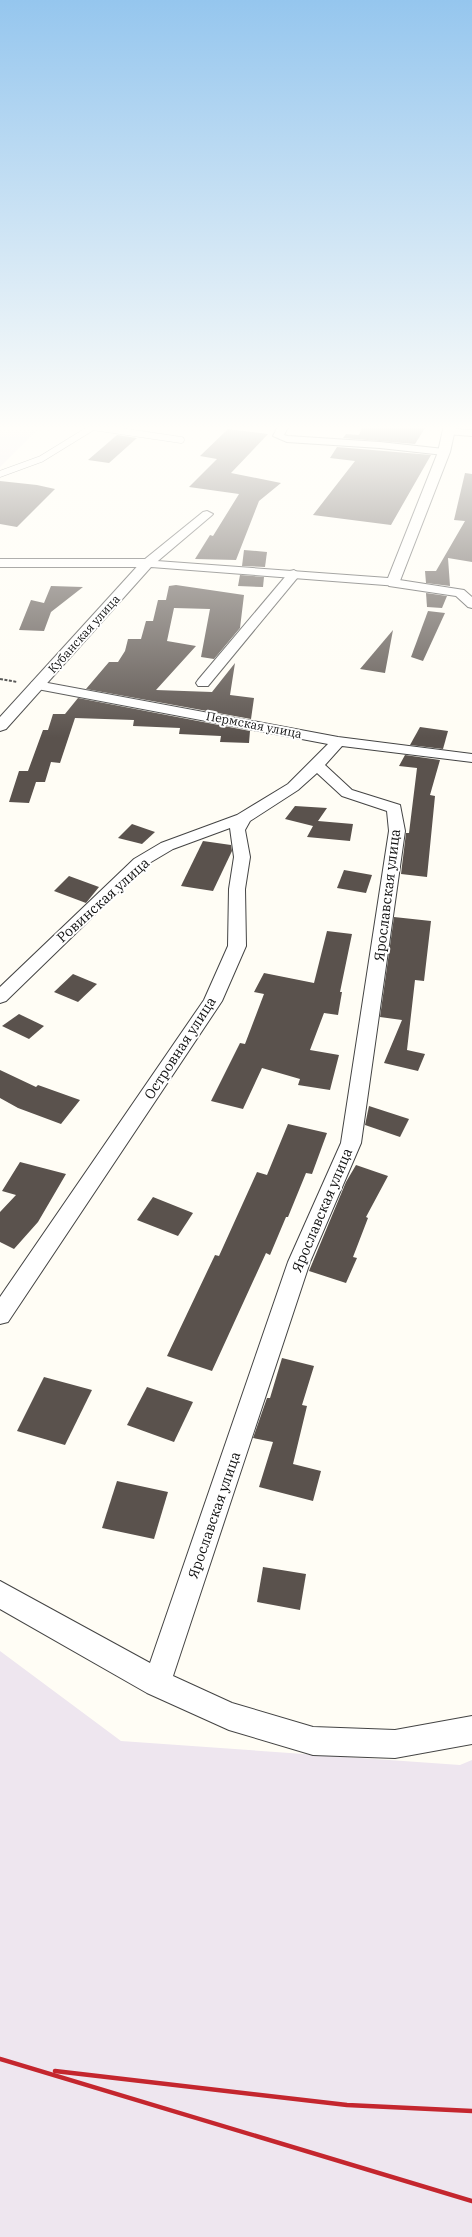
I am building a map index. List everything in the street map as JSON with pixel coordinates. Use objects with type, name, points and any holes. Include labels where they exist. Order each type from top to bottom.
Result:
[{"type":"street","name":"Кубанская улица","points":[[0,726],[148,563],[188,529]]},
{"type":"street","points":[[393,583],[414,529]]},
{"type":"street","points":[[0,563],[148,563],[294,574],[393,583],[460,593],[472,604]]},
{"type":"street","points":[[203,683],[294,574]]},
{"type":"street","name":"Пермская улица","points":[[37,685],[338,741],[472,758]]},
{"type":"street","points":[[243,818],[293,787],[317,765],[338,741]]},
{"type":"street","name":"Ярославская улица","points":[[157,1683],[299,1262],[351,1143],[398,831],[394,808],[347,793],[317,765]]},
{"type":"street","name":"Ровинская улица","points":[[0,997],[140,862],[167,846],[243,818]]},
{"type":"street","name":"Островная улица","points":[[0,1315],[213,1001],[236,946],[237,889],[242,858],[237,839],[238,830],[243,818]]},
{"type":"street","points":[[0,1594],[157,1683],[229,1716],[313,1741],[395,1744],[472,1730]]},
{"type":"shaded area","points":[[0,1651],[121,1741],[460,1765],[472,1760],[472,2237],[0,2237]]},
{"type":"building","points":[[217,529],[248,529],[236,560],[195,559],[210,535],[213,536]]},
{"type":"building","points":[[460,529],[472,529],[472,562],[448,558],[450,586],[426,583],[425,571],[436,571]]},
{"type":"building","points":[[244,550],[267,552],[265,567],[242,566]]},
{"type":"building","points":[[240,575],[264,577],[263,587],[238,586]]},
{"type":"building","points":[[176,585],[244,595],[240,628],[214,659],[201,657],[210,609],[174,608],[167,641],[196,646],[156,690],[212,692],[235,663],[230,695],[254,698],[251,719],[86,689],[109,662],[118,662],[125,651],[128,639],[141,639],[146,621],[153,621],[158,600],[166,600],[169,586]]},
{"type":"building","points":[[51,586],[83,587],[51,612],[44,631],[19,630],[31,600],[44,603]]},
{"type":"building","points":[[426,593],[447,596],[442,608],[427,607]]},
{"type":"building","points":[[428,611],[445,613],[423,661],[411,657]]},
{"type":"building","points":[[393,630],[385,673],[360,669]]},
{"type":"building","points":[[78,698],[250,731],[249,743],[220,742],[221,736],[179,734],[180,728],[133,726],[134,720],[75,718],[60,763],[51,762],[45,782],[36,782],[29,803],[9,802],[19,771],[28,771],[43,730],[48,730],[53,714],[65,714]]},
{"type":"building","points":[[420,727],[448,731],[443,749],[410,745]]},
{"type":"building","points":[[405,755],[440,760],[430,795],[435,796],[427,877],[401,874],[406,833],[409,833],[417,768],[399,766]]},
{"type":"building","points":[[295,806],[327,808],[318,821],[353,824],[350,841],[307,837],[313,826],[285,819]]},
{"type":"building","points":[[132,824],[155,832],[142,844],[118,838]]},
{"type":"building","points":[[203,841],[231,845],[232,851],[213,891],[181,886]]},
{"type":"building","points":[[344,870],[372,875],[366,893],[337,888]]},
{"type":"building","points":[[69,876],[99,887],[86,903],[54,891]]},
{"type":"building","points":[[394,917],[431,921],[424,981],[415,980],[407,1050],[425,1054],[418,1071],[384,1063],[402,1020],[380,1017]]},
{"type":"building","points":[[327,931],[352,934],[340,992],[342,992],[338,1015],[324,1013],[310,1050],[339,1055],[330,1090],[298,1085],[300,1079],[262,1068],[243,1109],[211,1101],[240,1043],[245,1044],[264,994],[254,992],[264,973],[314,983]]},
{"type":"building","points":[[73,974],[97,984],[78,1002],[54,992]]},
{"type":"building","points":[[19,1014],[44,1026],[29,1039],[2,1026]]},
{"type":"building","points":[[0,1070],[36,1087],[38,1085],[80,1100],[61,1124],[18,1108],[0,1098]]},
{"type":"building","points":[[369,1106],[409,1119],[400,1137],[365,1125]]},
{"type":"building","points":[[288,1124],[327,1133],[312,1174],[306,1173],[288,1217],[286,1217],[270,1255],[266,1253],[212,1371],[167,1356],[215,1255],[219,1256],[257,1172],[267,1175]]},
{"type":"building","points":[[20,1162],[66,1174],[38,1222],[14,1249],[0,1242],[0,1212],[16,1195],[2,1191]]},
{"type":"building","points":[[356,1165],[388,1176],[366,1217],[368,1218],[353,1257],[357,1258],[346,1283],[309,1271],[346,1182]]},
{"type":"building","points":[[153,1197],[193,1213],[178,1236],[137,1220]]},
{"type":"building","points":[[282,1358],[314,1366],[302,1405],[307,1406],[293,1464],[321,1471],[313,1501],[259,1487],[273,1442],[253,1438],[267,1398],[270,1398]]},
{"type":"building","points":[[44,1377],[92,1390],[65,1445],[17,1431]]},
{"type":"building","points":[[147,1387],[193,1402],[174,1442],[127,1425]]},
{"type":"building","points":[[117,1481],[168,1492],[154,1539],[102,1528]]},
{"type":"building","points":[[263,1567],[306,1574],[300,1610],[257,1602]]},
{"type":"railway","points":[[0,2059],[472,2201]]},
{"type":"railway","points":[[55,2071],[347,2105],[472,2111]]}]
